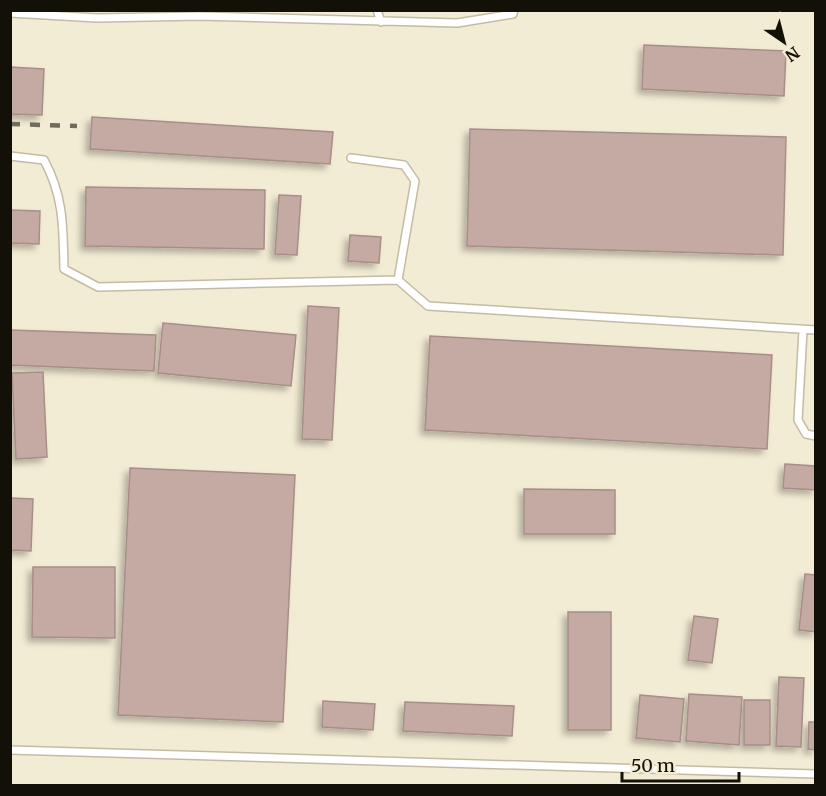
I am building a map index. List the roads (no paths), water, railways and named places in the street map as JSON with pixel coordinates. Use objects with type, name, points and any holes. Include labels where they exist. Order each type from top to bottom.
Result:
[{"type":"lane","points":[[377,10],[381,22]]},
{"type":"lane","points":[[10,13],[97,18],[199,13],[381,22],[457,23],[513,14],[514,10]]},
{"type":"lane","points":[[10,156],[44,160],[57,185],[63,232],[64,269],[98,287],[398,280],[428,306],[816,330]]},
{"type":"lane","points":[[351,158],[404,165],[415,181],[398,280]]},
{"type":"lane","points":[[803,330],[798,420],[806,434],[816,436]]},
{"type":"lane","points":[[10,750],[816,774]]},
{"type":"railway","points":[[10,124],[77,126]]}]
